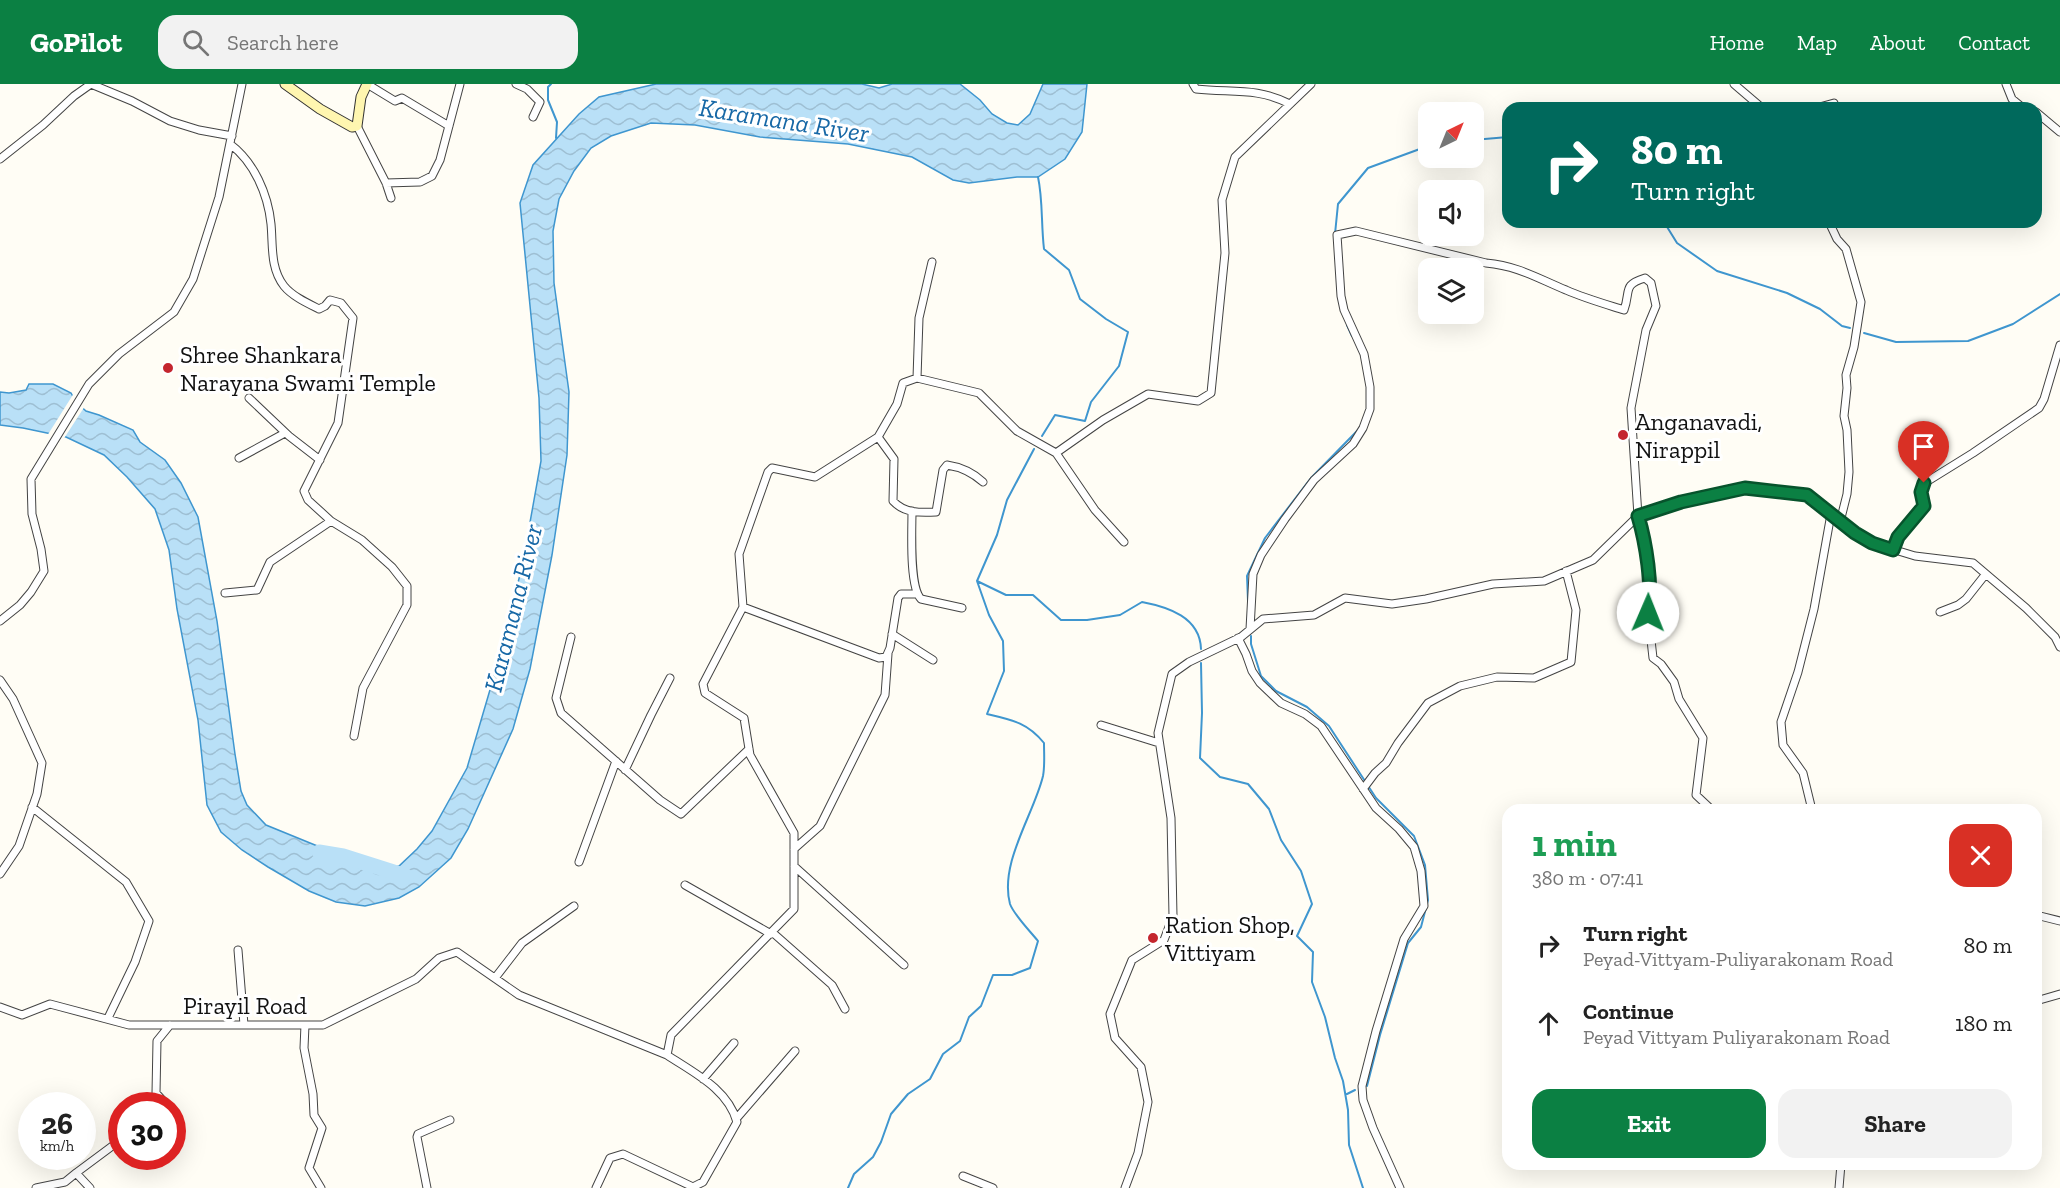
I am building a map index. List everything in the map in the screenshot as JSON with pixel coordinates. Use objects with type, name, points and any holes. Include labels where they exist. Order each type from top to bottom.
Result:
[{"type":"street","points":[[0,159],[91,84],[132,101],[170,121],[231,140],[263,188],[271,222],[272,255],[283,284],[290,292],[319,309],[330,300],[341,303],[353,318],[338,423],[304,490],[308,500],[331,521],[363,540],[392,567],[407,586],[407,605],[363,688],[354,736]]},
{"type":"street","points":[[0,621],[20,605],[44,570],[32,514],[31,479],[89,384],[119,354],[168,318],[182,301],[193,279],[219,197],[242,84]]},
{"type":"street","points":[[285,84],[320,110],[352,127],[357,126]]},
{"type":"street","points":[[391,198],[386,183],[357,126],[361,97],[367,84],[395,101],[402,98],[448,126]]},
{"type":"street","points":[[386,183],[420,182],[432,176],[440,160],[460,84]]},
{"type":"street","points":[[516,84],[527,89],[540,102],[533,117]]},
{"type":"street","points":[[1192,84],[1196,89],[1257,92],[1290,104]]},
{"type":"street","points":[[1056,453],[1102,420],[1148,394],[1198,401],[1211,393],[1225,253],[1222,200],[1235,157],[1311,84]]},
{"type":"street","points":[[1734,84],[1755,102]]},
{"type":"street","points":[[2006,84],[2012,99],[2016,102]]},
{"type":"street","points":[[2042,117],[2060,132]]},
{"type":"street","points":[[1832,228],[1837,239],[1846,249],[1861,302],[1854,347],[1845,375],[1847,388],[1844,416],[1849,472],[1847,494],[1840,522]]},
{"type":"street","points":[[1250,629],[1253,574],[1261,555],[1314,480],[1353,444],[1363,428],[1370,409],[1371,387],[1364,354],[1344,310],[1341,296],[1337,234],[1356,231],[1486,264],[1505,265],[1532,274],[1567,291],[1624,310],[1628,286],[1632,282],[1645,278],[1651,283],[1656,306],[1646,330],[1631,408],[1638,516],[1647,559],[1650,601],[1648,613],[1653,658],[1661,664],[1674,682],[1679,699],[1702,738],[1696,795],[1706,804]]},
{"type":"street","points":[[917,378],[919,318],[932,262]]},
{"type":"street","points":[[1893,550],[1898,537],[1924,506],[1921,492],[1923,484],[2039,408],[2044,399],[2060,345]]},
{"type":"street","points":[[667,1055],[671,1035],[794,909],[794,833],[750,755],[744,718],[705,693],[703,684],[743,607],[739,554],[768,472],[772,468],[815,477],[878,437],[897,404],[903,383],[917,378],[978,393],[1017,431],[1056,453],[1095,510],[1124,542]]},
{"type":"street","points":[[249,398],[285,433],[320,460]]},
{"type":"street","points":[[239,458],[285,433]]},
{"type":"street","points":[[878,437],[894,459],[893,501],[900,508],[920,513],[936,512],[943,470],[947,465],[959,467],[976,475],[983,482]]},
{"type":"street","points":[[1125,1188],[1138,1153],[1148,1102],[1141,1067],[1115,1038],[1110,1014],[1132,960],[1164,940],[1173,916],[1171,818],[1158,733],[1172,674],[1189,662],[1238,638],[1263,619],[1314,615],[1345,598],[1392,604],[1493,584],[1544,581],[1593,560],[1638,516],[1681,502],[1745,488],[1807,495],[1840,522],[1872,543],[1934,559],[1973,563],[2026,608],[2055,637],[2060,647]]},
{"type":"street","points":[[912,511],[917,594],[921,599],[962,608]]},
{"type":"street","points":[[1811,804],[1803,773],[1783,746],[1781,722],[1798,672],[1814,609],[1830,514]]},
{"type":"street","points":[[225,593],[256,590],[270,562],[331,521]]},
{"type":"street","points":[[1363,788],[1386,763],[1428,703],[1460,686],[1497,677],[1534,678],[1571,662],[1576,610],[1566,571]]},
{"type":"street","points":[[1940,612],[1966,599],[1985,575]]},
{"type":"street","points":[[794,849],[820,826],[885,695],[888,654],[898,598],[901,594],[917,594]]},
{"type":"street","points":[[743,607],[879,658],[886,657],[888,654]]},
{"type":"street","points":[[892,634],[933,660]]},
{"type":"street","points":[[571,637],[556,698],[561,713],[660,800],[681,814],[749,749]]},
{"type":"street","points":[[1238,638],[1252,671],[1260,683],[1281,703],[1305,714],[1321,726],[1376,808],[1399,828],[1414,847],[1421,871],[1424,906],[1404,939],[1362,1086],[1363,1100],[1401,1188]]},
{"type":"street","points":[[625,770],[670,678]]},
{"type":"street","points":[[0,680],[12,699],[42,762],[37,794],[19,846],[0,874]]},
{"type":"street","points":[[1101,725],[1159,743]]},
{"type":"street","points":[[579,862],[616,761]]},
{"type":"street","points":[[32,807],[126,882],[148,921],[135,962],[108,1018]]},
{"type":"street","points":[[794,866],[904,965]]},
{"type":"street","points":[[686,885],[771,933],[832,985],[845,1009]]},
{"type":"street","points":[[495,978],[522,943],[574,906]]},
{"type":"street","points":[[2042,916],[2060,921]]},
{"type":"street","points":[[238,950],[243,1025]]},
{"type":"street","name":"Pirayil Road","points":[[0,1008],[22,1015],[50,1004],[129,1025],[323,1025],[416,979],[439,958],[457,952],[519,995],[667,1055],[715,1087],[734,1110],[736,1119]]},
{"type":"street","points":[[2042,999],[2060,994]]},
{"type":"street","points":[[156,1092],[157,1041],[170,1025]]},
{"type":"street","points":[[305,1025],[304,1048],[313,1094],[314,1115],[322,1128],[309,1168],[321,1188]]},
{"type":"street","points":[[703,1079],[734,1043]]},
{"type":"street","points":[[596,1188],[610,1158],[623,1154],[693,1187],[703,1182],[737,1122],[736,1119],[795,1051]]},
{"type":"street","points":[[428,1188],[417,1137],[418,1134],[450,1120]]},
{"type":"street","points":[[36,1188],[65,1182],[108,1149]]},
{"type":"street","points":[[1839,1188],[1841,1170]]},
{"type":"street","points":[[76,1173],[90,1188]]},
{"type":"street","points":[[963,1176],[993,1188]]},
{"type":"water","points":[[656,84],[862,84],[879,88],[892,84],[960,84],[980,100],[992,114],[1007,123],[1018,125],[1030,114],[1043,84],[1087,84],[1082,132],[1065,159],[1038,177],[1017,177],[969,183],[953,180],[912,157],[848,144],[760,137],[695,125],[651,123],[611,136],[591,148],[574,171],[559,199],[553,231],[554,283],[569,392],[567,455],[552,555],[530,669],[513,729],[468,829],[451,858],[419,887],[399,898],[365,906],[336,902],[309,891],[242,850],[221,832],[207,805],[198,720],[177,609],[169,550],[155,509],[104,455],[66,437],[0,425],[0,392],[26,390],[29,384],[53,384],[71,393],[76,402],[86,411],[133,430],[140,442],[165,460],[181,483],[198,517],[217,621],[241,791],[247,805],[266,825],[381,872],[399,866],[432,831],[467,768],[522,567],[541,461],[539,398],[520,203],[533,165],[579,114],[599,97]]},
{"type":"pier","points":[[74,393],[85,406],[63,440],[47,436]]},
{"type":"waterway","points":[[551,84],[548,87],[548,100],[557,122],[556,138]]},
{"type":"waterway","points":[[1484,139],[1502,138]]},
{"type":"waterway","points":[[1335,234],[1338,204],[1368,168],[1418,150]]},
{"type":"waterway","points":[[1038,177],[1044,249],[1069,270],[1080,299],[1128,332],[1119,366],[1091,402],[1085,421],[1055,415],[1042,436]]},
{"type":"waterway","points":[[1668,228],[1677,243],[1717,271],[1787,293],[1820,309],[1842,326],[1850,328]]},
{"type":"waterway","points":[[1864,333],[1896,342],[1968,341],[2013,324],[2060,294]]},
{"type":"waterway","points":[[1347,325],[1352,336]]},
{"type":"waterway","points":[[1248,601],[1247,576],[1265,538],[1311,478],[1358,430]]},
{"type":"waterway","points":[[1034,449],[1007,500],[997,535],[977,581],[1006,595],[1033,595],[1061,620],[1087,620],[1120,615],[1142,602],[1162,607],[1189,621],[1199,638],[1201,649]]},
{"type":"waterway","points":[[848,1188],[854,1174],[873,1157],[891,1114],[908,1094],[930,1079],[943,1054],[960,1041],[969,1017],[981,1006],[993,975],[1012,975],[1030,968],[1038,941],[1012,908],[1008,888],[1013,856],[1043,776],[1044,743],[1032,731],[1019,723],[987,714],[1004,671],[1003,641],[989,615],[977,581]]},
{"type":"waterway","points":[[1251,636],[1251,644],[1261,676],[1276,691],[1307,707],[1329,726],[1376,798],[1414,836],[1425,865],[1428,900],[1421,927],[1408,943],[1367,1086]]},
{"type":"waterway","points":[[1201,663],[1200,758],[1220,777],[1248,784],[1269,809],[1281,840],[1301,871],[1312,904],[1297,936],[1313,952],[1312,982],[1325,1017],[1343,1081],[1348,1110],[1349,1145],[1363,1188]]},
{"type":"waterway","name":"Karamana River","points":[[319,852],[343,856],[406,876]]},
{"type":"waterway","points":[[1347,1094],[1355,1090]]},
{"type":"place","name":"Shree Shankara Narayana Swami Temple","points":[[168,368]]},
{"type":"place","name":"Anganavadi, Nirappil","points":[[1623,435]]},
{"type":"place","name":"Ration Shop, Vittiyam","points":[[1153,938]]},
{"type":"route","points":[[1648,613],[1650,601],[1647,559],[1645,540],[1638,516],[1681,502],[1745,488],[1807,495],[1855,533],[1872,543],[1893,550],[1898,537],[1922,511],[1924,502],[1921,492],[1924,483]]}]
